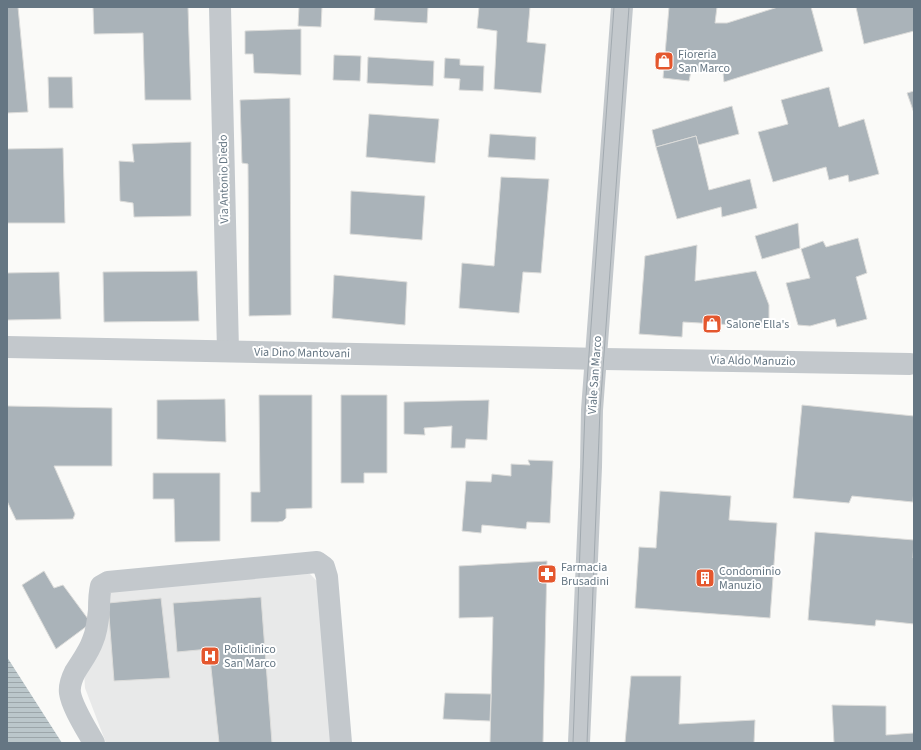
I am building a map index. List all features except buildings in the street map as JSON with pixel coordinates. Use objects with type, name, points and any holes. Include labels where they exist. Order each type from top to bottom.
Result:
[{"type":"street","name":"Via Antonio Diedo","points":[[220,7],[228,351]]},
{"type":"street","name":"Viale San Marco","points":[[579,743],[591,467],[592,410],[586,359],[622,7]]},
{"type":"street","name":"Via Dino Mantovani","points":[[7,347],[586,359]]},
{"type":"street","name":"Via Aldo Manuzio","points":[[586,359],[910,364]]},
{"type":"street","points":[[94,743],[73,704],[70,692],[71,681],[75,672],[94,640],[101,586],[108,582],[317,562],[324,567],[327,576],[341,743]]},
{"type":"shaded area","name":"Policlinico San Marco","points":[[310,574],[321,585],[333,743],[106,743],[85,688],[84,671],[106,587],[263,575]]},
{"type":"shaded area","points":[[7,657],[62,743],[7,743]]},
{"type":"tram line","points":[[573,743],[585,410],[614,7]]},
{"type":"tram line","points":[[587,743],[600,410],[629,7]]},
{"type":"place","name":"Fioreria San Marco","points":[[664,61]]},
{"type":"place","name":"Salone Ella's","points":[[712,324]]},
{"type":"place","name":"Farmacia Brusadini","points":[[547,574]]},
{"type":"place","name":"Condominio Manuzio","points":[[705,578]]},
{"type":"place","name":"Policlinico San Marco","points":[[210,656]]}]
